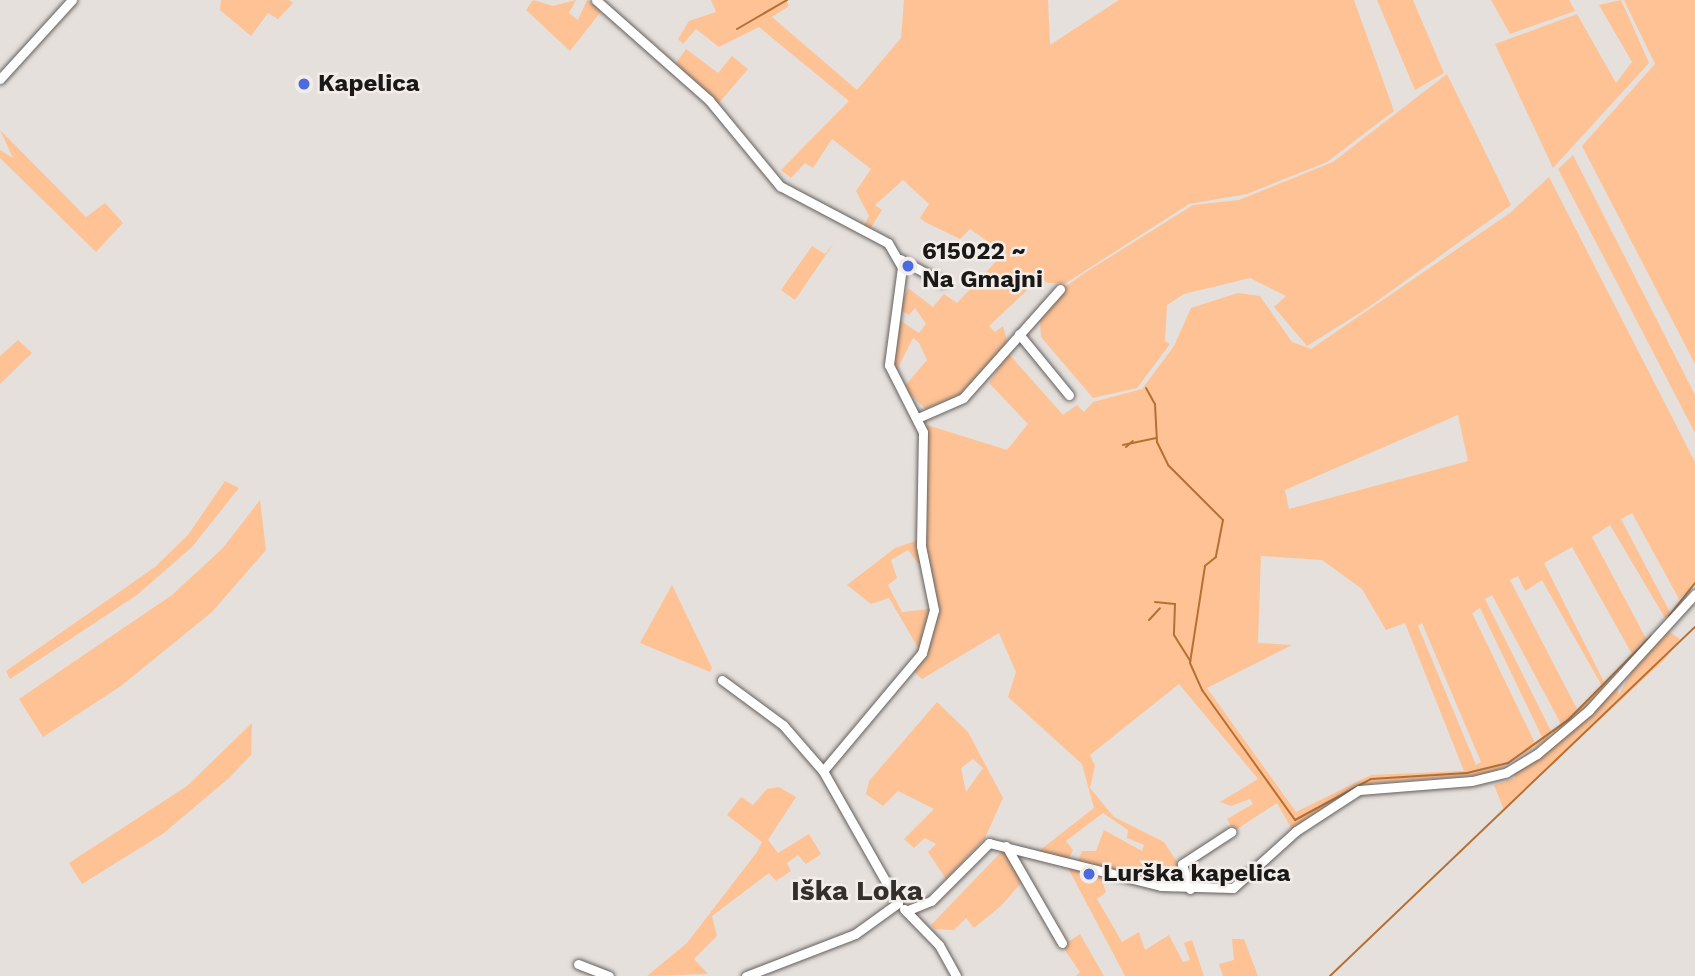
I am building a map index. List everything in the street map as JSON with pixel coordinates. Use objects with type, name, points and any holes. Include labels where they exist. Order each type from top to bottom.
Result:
[{"type":"street","points":[[0,79],[72,0]]},
{"type":"street","points":[[596,0],[709,100],[780,186],[879,237],[900,259],[942,282]]},
{"type":"street","points":[[823,771],[928,640],[934,610],[920,546],[926,480],[920,417],[890,365],[889,336],[903,284],[900,259]]},
{"type":"street","points":[[920,417],[963,398],[1060,289]]},
{"type":"street","points":[[1019,334],[1069,395]]},
{"type":"street","points":[[906,911],[931,901],[981,847],[1006,846],[1190,889],[1242,884],[1296,831],[1373,785],[1472,781],[1523,763],[1590,710],[1695,594]]},
{"type":"street","points":[[722,680],[783,725],[823,771],[898,903],[939,945],[956,976]]},
{"type":"street","points":[[1190,889],[1182,864],[1231,832]]},
{"type":"street","points":[[1006,846],[1062,943]]},
{"type":"street","points":[[746,976],[831,945],[898,903]]},
{"type":"street","points":[[578,964],[609,976]]},
{"type":"shaded area","points":[[221,0],[289,0],[293,3],[278,19],[268,13],[251,36],[220,10]]},
{"type":"shaded area","points":[[533,0],[553,6],[576,0],[569,13],[578,20],[587,0],[603,9],[570,51],[526,10]]},
{"type":"shaded area","points":[[711,0],[786,0],[789,6],[772,17],[857,90],[901,38],[904,0],[1048,0],[1050,45],[1119,0],[1354,0],[1394,111],[1327,162],[1247,194],[1189,204],[1066,283],[1048,283],[1033,274],[1039,279],[989,326],[995,332],[1003,326],[1008,343],[961,395],[926,409],[903,388],[927,360],[919,343],[913,338],[896,372],[892,362],[895,317],[919,333],[926,324],[915,308],[909,315],[899,309],[908,288],[933,307],[944,294],[957,303],[1004,253],[970,229],[960,239],[925,222],[920,218],[929,204],[903,180],[875,205],[882,210],[870,229],[864,226],[869,216],[856,191],[871,169],[832,139],[813,168],[805,163],[791,178],[781,170],[849,101],[759,27],[719,47],[696,29],[683,44],[678,39],[689,21],[716,12]]},
{"type":"shaded area","points":[[1377,0],[1413,0],[1444,73],[1415,90]]},
{"type":"shaded area","points":[[1491,0],[1569,0],[1575,11],[1510,34]]},
{"type":"shaded area","points":[[1621,0],[1649,63],[1553,168],[1495,44],[1577,14],[1616,83],[1632,62],[1599,5]]},
{"type":"shaded area","points":[[1624,0],[1695,0],[1695,364],[1582,146],[1655,64]]},
{"type":"shaded area","points":[[686,49],[718,73],[732,56],[748,69],[718,104],[676,63]]},
{"type":"shaded area","points":[[1447,74],[1511,205],[1366,309],[1307,346],[1274,307],[1286,296],[1250,278],[1184,294],[1167,305],[1165,341],[1170,344],[1137,388],[1093,398],[1041,337],[1040,320],[1060,291],[1083,274],[1193,205],[1239,200],[1333,162]]},
{"type":"shaded area","points":[[0,130],[86,217],[105,203],[123,223],[96,252],[0,158],[0,150],[13,158]]},
{"type":"shaded area","points":[[1573,155],[1695,395],[1695,433],[1558,169]]},
{"type":"shaded area","points":[[1549,177],[1695,462],[1695,585],[1679,599],[1632,513],[1621,519],[1673,618],[1665,618],[1610,525],[1592,537],[1649,644],[1641,643],[1632,654],[1572,547],[1544,563],[1605,684],[1625,665],[1569,726],[1548,739],[1561,724],[1492,595],[1485,599],[1551,731],[1547,739],[1533,748],[1542,737],[1480,608],[1472,613],[1535,743],[1531,749],[1491,774],[1373,783],[1293,831],[1277,803],[1234,831],[1227,819],[1253,804],[1250,799],[1231,806],[1220,802],[1258,779],[1179,684],[1090,755],[1095,766],[1090,788],[1114,817],[1164,842],[1181,868],[1159,865],[1133,877],[1077,864],[1082,851],[1096,851],[1104,830],[1142,851],[1144,845],[1127,838],[1128,830],[1103,813],[1066,841],[1073,850],[1067,862],[1035,854],[1094,808],[1082,764],[1008,697],[1016,672],[999,633],[922,679],[913,671],[937,609],[925,548],[927,425],[1007,450],[1028,424],[989,383],[1008,353],[1063,415],[1077,405],[1084,412],[1093,402],[1142,389],[1174,346],[1191,308],[1238,293],[1260,296],[1292,342],[1311,349],[1510,213]],"holes":[[[1458,415],[1468,461],[1289,509],[1285,490]],[[1261,556],[1322,560],[1362,589],[1386,630],[1405,623],[1464,771],[1371,775],[1296,812],[1207,688],[1292,645],[1258,643]],[[1518,576],[1525,591],[1542,580],[1602,686],[1565,725],[1577,709],[1510,580]],[[1422,623],[1481,762],[1476,765],[1418,626]]]},
{"type":"shaded area","points":[[834,243],[795,300],[781,290],[812,246],[825,254]]},
{"type":"shaded area","points":[[18,340],[32,353],[0,384],[0,356]]},
{"type":"shaded area","points":[[225,481],[239,488],[192,547],[137,595],[10,679],[6,671],[155,567],[188,535]]},
{"type":"shaded area","points":[[260,500],[266,550],[212,612],[121,686],[43,737],[19,699],[172,595],[223,548]]},
{"type":"shaded area","points":[[918,540],[924,571],[908,550],[891,560],[897,578],[888,585],[902,612],[930,609],[920,651],[889,598],[871,604],[847,585],[895,548]]},
{"type":"shaded area","points":[[672,585],[712,668],[710,672],[640,643]]},
{"type":"shaded area","points":[[1668,631],[1680,639],[1666,658],[1504,810],[1494,785],[1515,778],[1514,771],[1575,728],[1616,685],[1619,695],[1634,666]]},
{"type":"shaded area","points":[[937,702],[968,732],[1003,798],[985,838],[946,879],[928,852],[936,844],[925,838],[914,848],[904,839],[934,809],[898,791],[883,806],[866,794],[869,781]],"holes":[[[973,759],[983,768],[966,792],[961,768]]]},
{"type":"shaded area","points":[[252,723],[251,755],[229,778],[164,833],[82,884],[69,863],[187,786]]},
{"type":"shaded area","points":[[779,787],[796,797],[768,840],[778,853],[809,834],[821,854],[806,864],[798,855],[787,863],[791,871],[776,881],[769,873],[712,916],[717,936],[694,959],[708,974],[647,976],[687,943],[762,842],[727,815],[741,797],[753,805],[767,789]]},
{"type":"shaded area","points":[[1004,849],[1022,882],[1001,906],[974,928],[966,918],[954,930],[935,929],[931,925]]},
{"type":"shaded area","points":[[1068,868],[1100,875],[1106,892],[1097,899],[1122,942],[1139,932],[1145,950],[1169,935],[1183,962],[1190,960],[1184,943],[1192,940],[1204,976],[1125,976]]},
{"type":"shaded area","points":[[1080,934],[1104,976],[1076,976],[1080,972],[1062,946]]},
{"type":"shaded area","points":[[1232,939],[1244,939],[1258,976],[1223,976],[1219,964],[1234,960]]},
{"type":"waterway","points":[[737,29],[787,0]]},
{"type":"waterway","points":[[1146,388],[1155,404],[1157,442],[1168,465],[1223,520],[1216,557],[1205,566],[1190,663],[1202,690],[1295,820],[1371,779],[1467,773],[1508,763],[1568,720],[1651,636]]},
{"type":"waterway","points":[[1123,445],[1156,438]]},
{"type":"waterway","points":[[1126,447],[1133,441]]},
{"type":"waterway","points":[[1669,616],[1695,583]]},
{"type":"waterway","points":[[1155,602],[1175,604],[1174,635],[1190,661]]},
{"type":"waterway","points":[[1149,620],[1160,608]]},
{"type":"waterway","points":[[1330,976],[1695,627]]},
{"type":"place","name":"Kapelica","points":[[304,84]]},
{"type":"place","name":"615022 ~ Na Gmajni","points":[[908,266]]},
{"type":"place","name":"Lurška kapelica","points":[[1089,874]]},
{"type":"district","name":"Iška Loka","points":[[857,891]]}]
